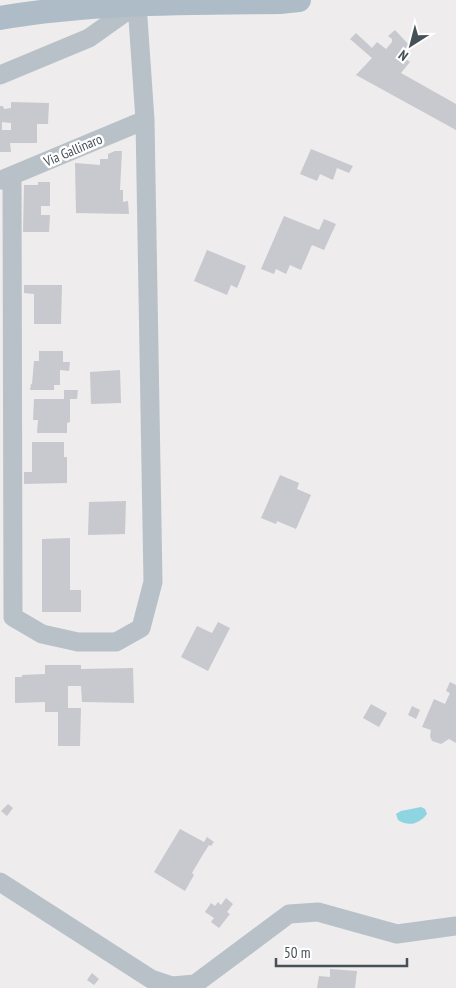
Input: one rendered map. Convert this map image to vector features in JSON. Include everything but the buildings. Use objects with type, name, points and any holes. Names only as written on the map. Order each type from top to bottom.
[{"type":"main road","points":[[0,18],[34,12],[137,4],[280,2],[298,0]]},
{"type":"street","points":[[0,74],[90,38],[137,4]]},
{"type":"street","points":[[6,178],[7,620],[42,634],[78,642],[116,642],[140,628],[153,582],[145,120],[137,4]]},
{"type":"street","name":"Via Gallinaro","points":[[6,178],[145,120]]},
{"type":"street","points":[[0,882],[151,979],[172,986],[195,984],[290,914],[318,912],[397,934],[456,926]]},
{"type":"water","points":[[421,807],[425,809],[427,814],[421,820],[410,824],[398,820],[396,814],[401,811]]}]
